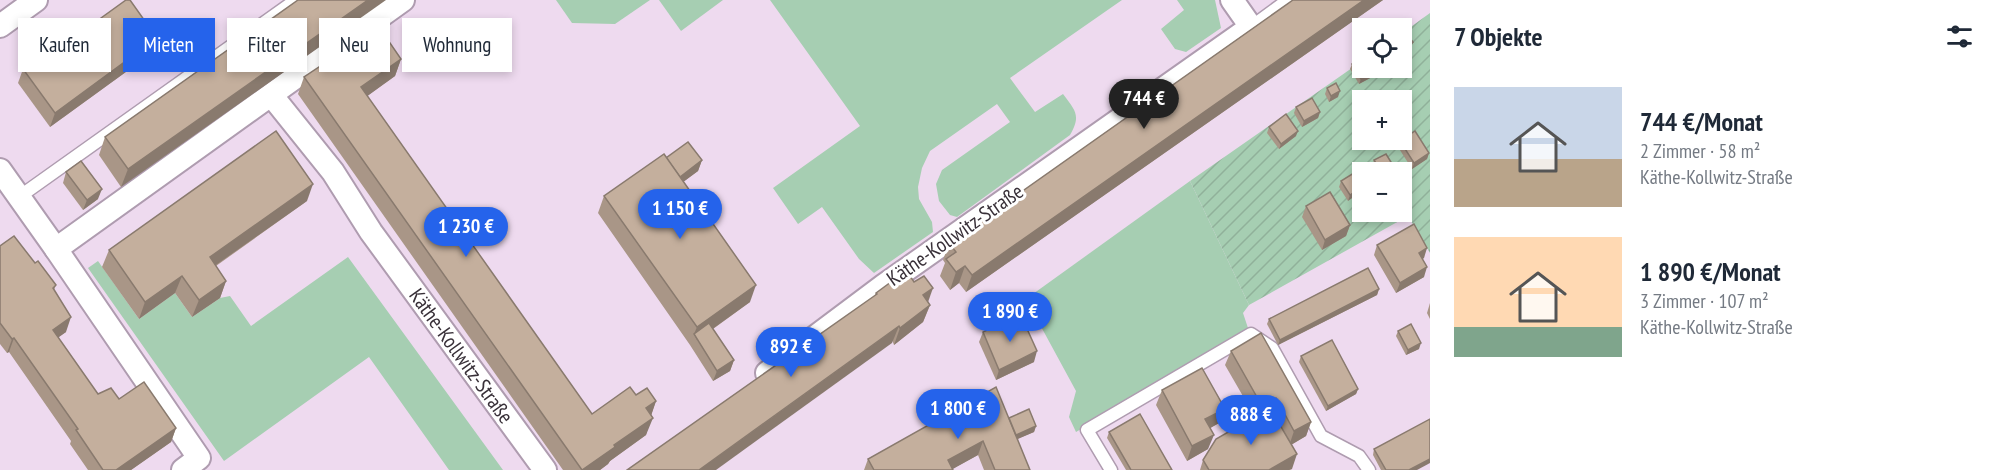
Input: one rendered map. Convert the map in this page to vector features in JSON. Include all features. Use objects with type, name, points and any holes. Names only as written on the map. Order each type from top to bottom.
[{"type":"street","points":[[0,27],[36,0]]},
{"type":"street","points":[[56,249],[403,0]]},
{"type":"street","points":[[1232,0],[1251,27]]},
{"type":"street","name":"Käthe-Kollwitz-Straße","points":[[751,385],[883,286],[1251,27]]},
{"type":"street","name":"Käthe-Kollwitz-Straße","points":[[272,96],[333,172],[372,232],[545,470]]},
{"type":"street","points":[[0,170],[56,249],[197,466]]},
{"type":"lane","points":[[19,197],[296,0]]},
{"type":"lane","points":[[1251,27],[1288,0]]},
{"type":"lane","points":[[1111,470],[1087,430],[1251,334],[1272,348],[1321,436],[1359,456],[1369,470]]},
{"type":"green space","points":[[556,0],[650,0],[615,24],[572,23]]},
{"type":"green space","points":[[659,0],[723,0],[681,31]]},
{"type":"green space","points":[[770,0],[1122,0],[1010,78],[1035,112],[1063,94],[1076,118],[1070,135],[957,217],[950,215],[939,201],[936,184],[942,170],[1010,122],[997,104],[930,151],[922,168],[918,187],[919,199],[932,222],[933,232],[874,273],[859,259],[822,207],[798,224],[773,188],[860,126]]},
{"type":"green space","points":[[1177,0],[1215,0],[1221,28],[1186,52],[1175,49],[1161,29],[1184,10]]},
{"type":"green space","points":[[1430,13],[1430,253],[1412,222],[1412,162],[1352,162],[1352,222],[1397,222],[1249,305],[1190,181],[1352,68],[1352,78],[1412,78],[1412,26]]},
{"type":"green space","points":[[1190,181],[1249,305],[1243,313],[1249,331],[1076,432],[1069,417],[1076,391],[1026,299]]},
{"type":"green space","points":[[348,257],[503,470],[449,470],[369,357],[224,461],[88,268],[98,261],[139,319],[175,293],[192,317],[220,298],[230,296],[251,326]]},
{"type":"building","points":[[126,0],[130,0],[143,18],[123,18],[123,63],[111,72],[111,18],[101,18]]},
{"type":"building","points":[[298,0],[368,0],[342,18],[319,18],[319,35],[307,43],[307,18],[273,18]]},
{"type":"building","points":[[1293,0],[1364,0],[972,275],[965,266],[956,272],[946,259],[956,252],[949,243]]},
{"type":"building","points":[[390,43],[401,59],[390,67]]},
{"type":"building","points":[[227,50],[227,72],[266,72],[128,169],[105,137],[197,72],[215,72],[215,59]]},
{"type":"building","points":[[319,67],[319,72],[382,72],[361,87],[592,414],[630,387],[636,395],[647,388],[656,401],[646,408],[653,418],[582,470],[304,77]]},
{"type":"building","points":[[25,72],[111,72],[55,113]]},
{"type":"building","points":[[1336,83],[1340,91],[1331,96],[1327,88]]},
{"type":"building","points":[[1312,98],[1320,112],[1304,121],[1296,107]]},
{"type":"building","points":[[1286,114],[1298,131],[1281,144],[1269,127]]},
{"type":"building","points":[[276,131],[313,184],[210,257],[226,281],[199,300],[182,276],[145,302],[109,250]]},
{"type":"building","points":[[1415,131],[1429,153],[1414,163],[1406,150],[1412,150],[1412,133]]},
{"type":"building","points":[[688,142],[702,160],[680,177],[666,158]]},
{"type":"building","points":[[664,154],[756,285],[697,327],[604,196]]},
{"type":"building","points":[[1386,154],[1391,162],[1375,162],[1374,160]]},
{"type":"building","points":[[81,161],[102,189],[87,200],[66,172]]},
{"type":"building","points":[[1352,174],[1352,194],[1350,195],[1341,181]]},
{"type":"building","points":[[1330,192],[1350,225],[1325,240],[1306,206]]},
{"type":"building","points":[[1414,224],[1427,248],[1419,253],[1427,267],[1400,283],[1377,245]]},
{"type":"building","points":[[14,236],[35,263],[38,261],[56,285],[53,288],[71,317],[53,330],[98,394],[111,388],[119,399],[144,382],[176,428],[116,470],[103,470],[76,430],[78,429],[14,338],[12,339],[0,323],[0,246]]},
{"type":"building","points":[[1368,268],[1379,289],[1280,340],[1269,319]]},
{"type":"building","points":[[908,273],[914,282],[924,276],[933,288],[923,295],[930,305],[699,470],[627,470],[891,282]]},
{"type":"building","points":[[1023,320],[1037,351],[999,370],[983,332],[1003,322],[1006,328]]},
{"type":"building","points":[[709,323],[734,360],[717,371],[694,334]]},
{"type":"building","points":[[1411,324],[1421,343],[1408,350],[1398,331]]},
{"type":"building","points":[[1261,333],[1311,422],[1294,431],[1276,398],[1262,406],[1231,351]]},
{"type":"building","points":[[1332,340],[1358,389],[1328,406],[1301,356]]},
{"type":"building","points":[[1202,368],[1225,409],[1205,419],[1214,435],[1192,446],[1162,390]]},
{"type":"building","points":[[996,387],[1030,470],[995,470],[983,441],[948,460],[953,470],[874,470],[868,459]]},
{"type":"building","points":[[1270,408],[1297,454],[1269,470],[1209,470],[1203,460],[1216,439]]},
{"type":"building","points":[[1029,409],[1036,426],[1016,435],[1009,418]]},
{"type":"building","points":[[1140,414],[1172,470],[1131,470],[1109,432]]},
{"type":"building","points":[[1430,419],[1430,459],[1409,470],[1386,470],[1374,449]]}]
